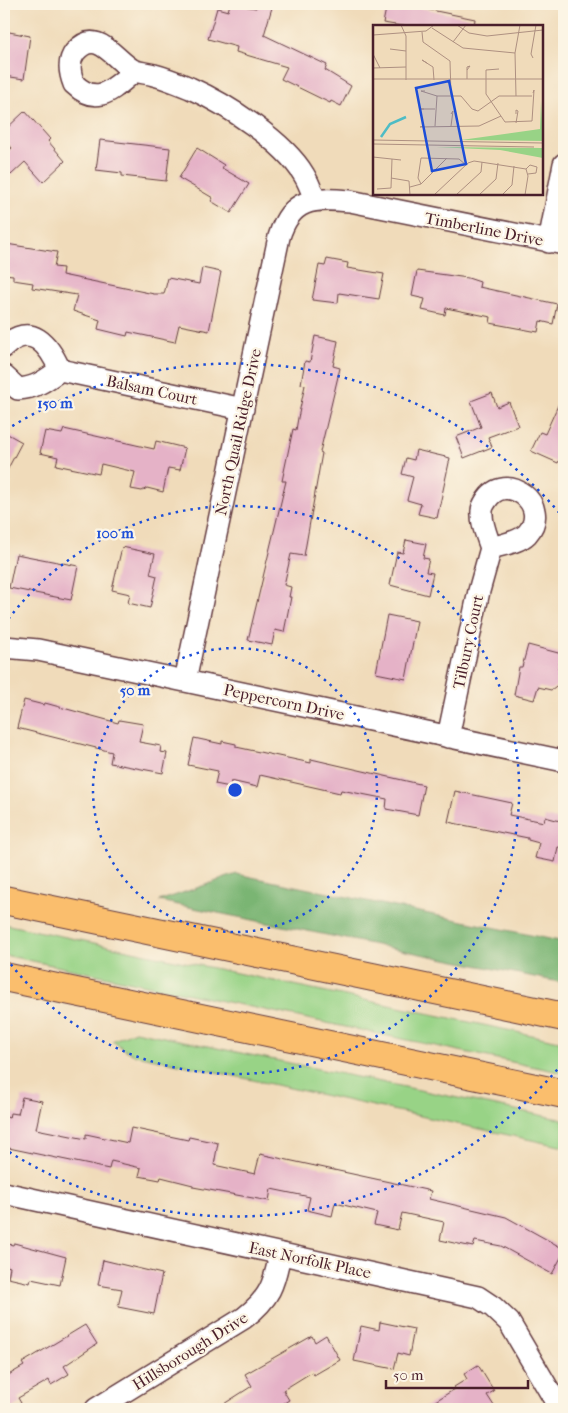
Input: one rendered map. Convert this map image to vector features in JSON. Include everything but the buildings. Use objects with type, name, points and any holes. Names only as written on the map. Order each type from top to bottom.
[{"type":"highway","points":[[4,900],[564,1017]]},
{"type":"highway","points":[[4,977],[564,1094]]},
{"type":"street","points":[[135,71],[155,75],[190,88],[229,108],[290,156],[304,175],[315,200]]},
{"type":"street","points":[[557,243],[564,164]]},
{"type":"street","name":"Timberline Drive","points":[[315,200],[350,201],[557,243]]},
{"type":"street","name":"North Quail Ridge Drive","points":[[185,681],[284,220],[295,207],[315,200]]},
{"type":"street","points":[[4,348],[10,341],[21,337],[41,340],[51,350],[60,370],[40,384],[29,388],[18,389],[4,376]]},
{"type":"street","name":"Balsam Court","points":[[60,370],[243,409]]},
{"type":"street","name":"Tilbury Court","points":[[448,737],[479,592],[491,548]]},
{"type":"street","name":"Peppercorn Drive","points":[[4,647],[38,650],[564,761]]},
{"type":"street","name":"East Norfolk Place","points":[[4,1193],[478,1297],[493,1307],[509,1322],[560,1409]]},
{"type":"street","name":"Hillsborough Drive","points":[[96,1409],[229,1328],[259,1307],[275,1283],[280,1254]]},
{"type":"green space","points":[[237,874],[564,942],[564,983],[159,901]]},
{"type":"green space","points":[[4,924],[564,1042],[564,1073],[4,955]]},
{"type":"green space","points":[[135,1031],[564,1120],[564,1147],[132,1054],[112,1041]]}]
